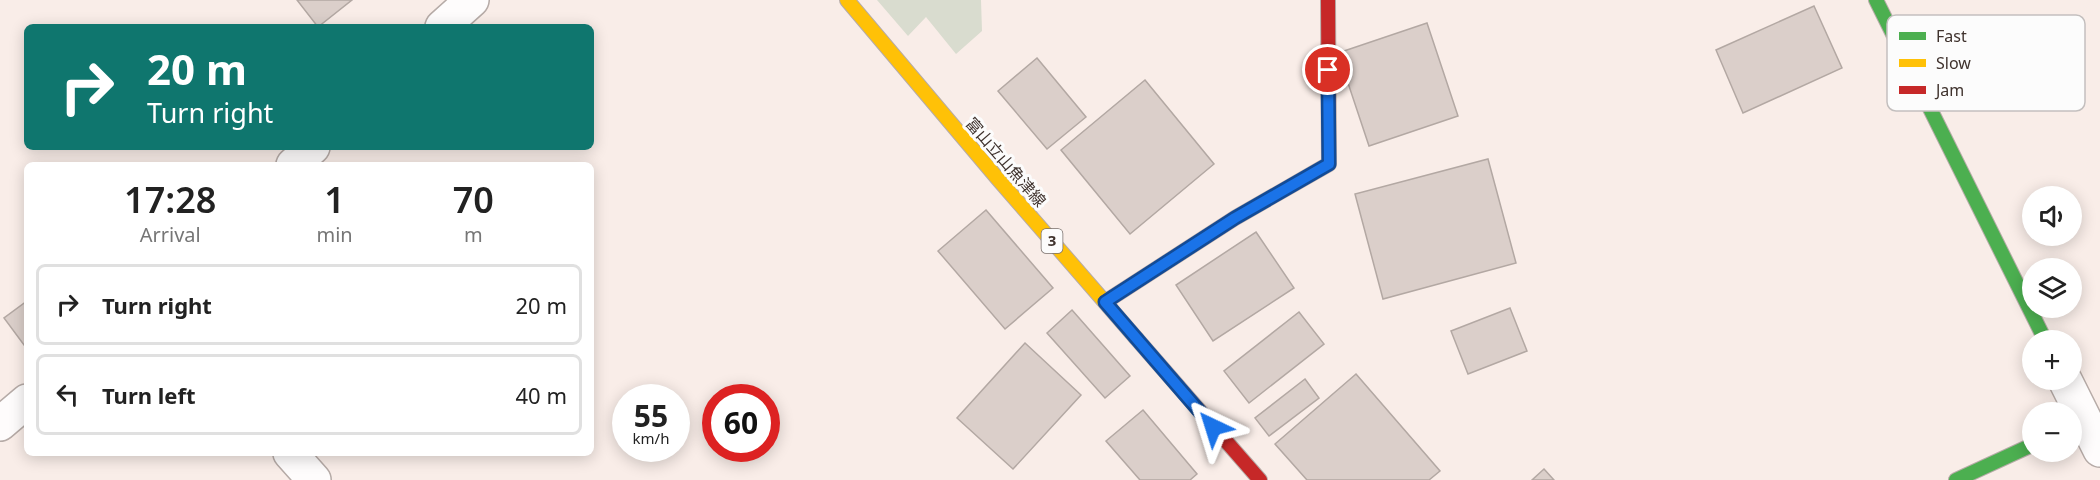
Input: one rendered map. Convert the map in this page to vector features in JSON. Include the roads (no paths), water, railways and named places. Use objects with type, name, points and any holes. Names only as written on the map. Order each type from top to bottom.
[{"type":"street","points":[[445,24],[472,0]]},
{"type":"street","name":"富山立山魚津線","points":[[847,0],[1260,480]]},
{"type":"street","points":[[1105,302],[1235,218],[1329,164],[1328,0]]},
{"type":"street","points":[[1876,0],[1887,22]]},
{"type":"street","points":[[1931,111],[2040,330]]},
{"type":"street","points":[[296,162],[310,150]]},
{"type":"street","points":[[0,424],[24,404]]},
{"type":"street","points":[[2082,429],[2100,450]]},
{"type":"street","points":[[1956,480],[2022,450]]},
{"type":"street","points":[[293,456],[314,480]]}]
